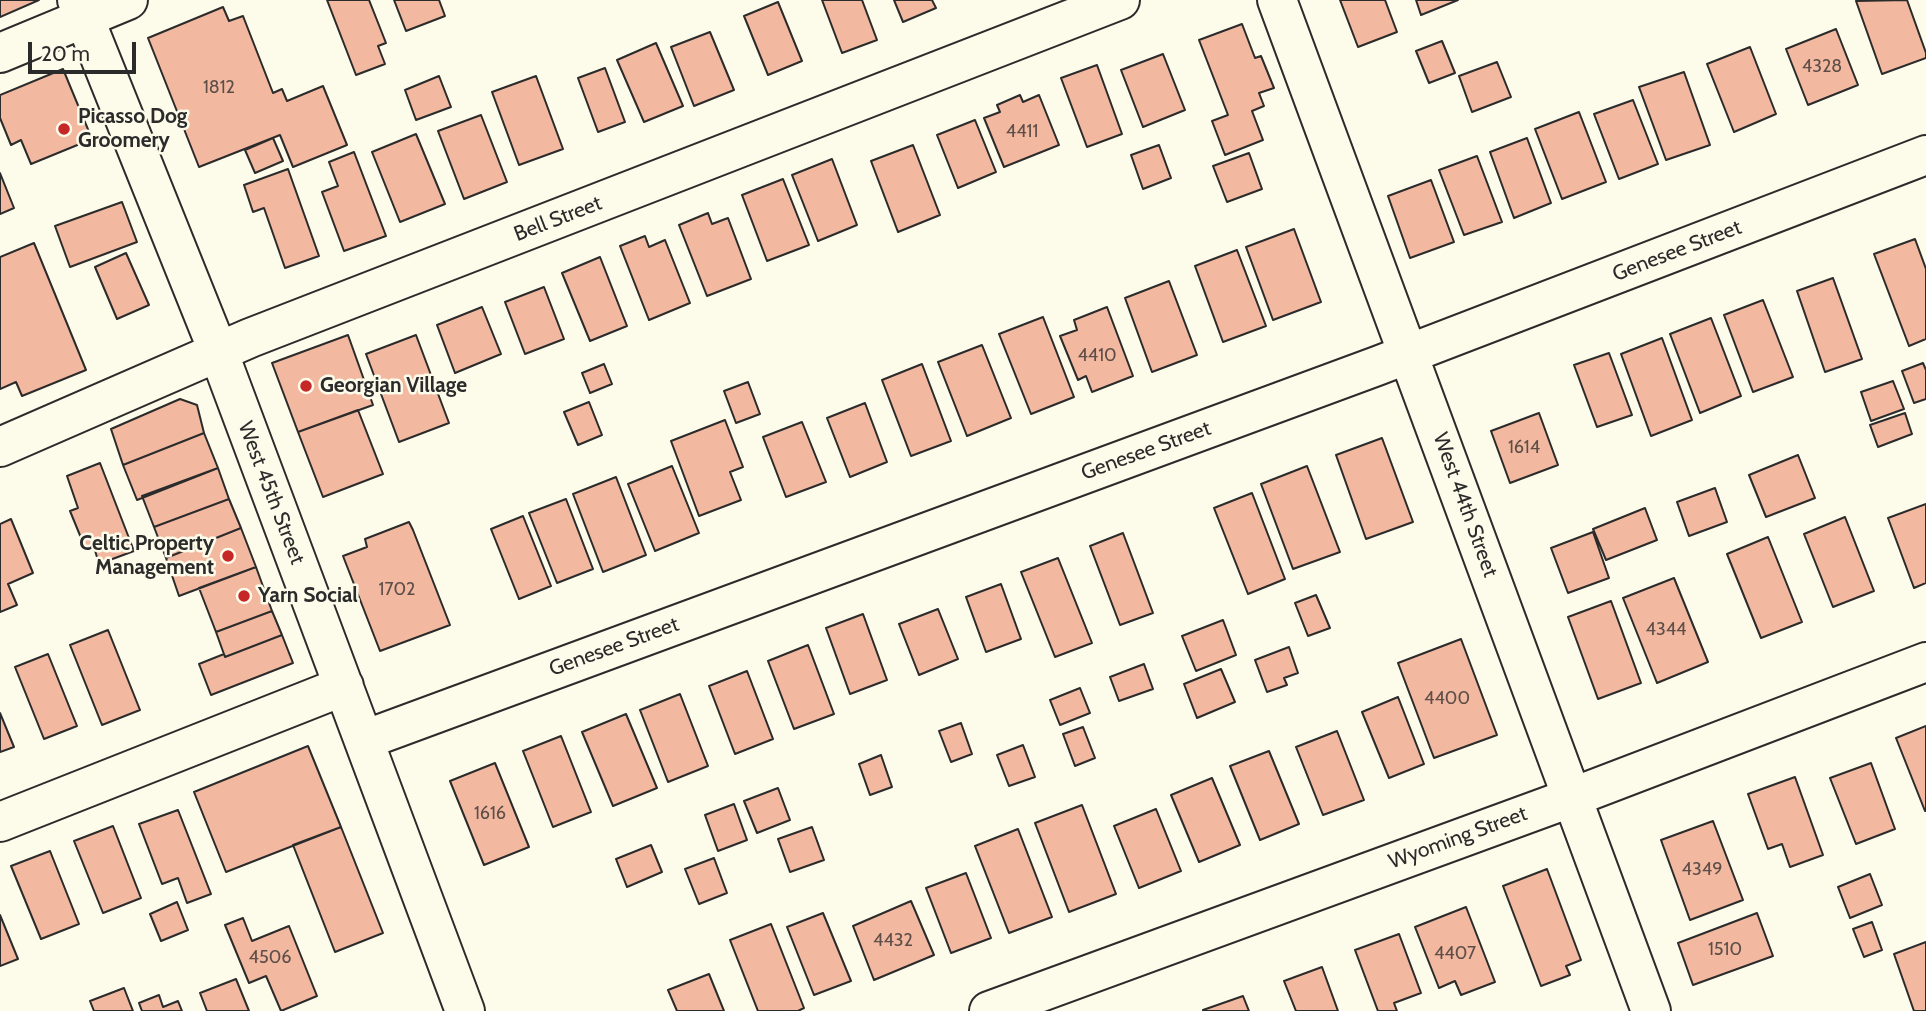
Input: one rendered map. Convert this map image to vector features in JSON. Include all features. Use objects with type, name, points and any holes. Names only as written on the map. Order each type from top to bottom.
[{"type":"street","points":[[0,53],[80,9],[128,0]]},
{"type":"street","name":"Bell Street","points":[[0,447],[218,351],[1120,0]]},
{"type":"street","name":"West 44th Street","points":[[1277,0],[1651,1011]]},
{"type":"street","name":"West 45th Street","points":[[80,9],[218,351],[465,1011]]},
{"type":"street","name":"Genesee Street","points":[[364,740],[1409,354],[1926,155]]},
{"type":"street","name":"Wyoming Street","points":[[989,1011],[1573,797],[1926,662]]},
{"type":"street","points":[[0,822],[344,686]]},
{"type":"building","points":[[0,0],[39,0],[0,17]]},
{"type":"building","points":[[327,0],[369,0],[386,43],[378,46],[385,64],[356,75]]},
{"type":"building","points":[[394,0],[439,0],[445,16],[406,31]]},
{"type":"building","points":[[822,0],[862,0],[877,40],[842,53]]},
{"type":"building","points":[[894,0],[932,0],[936,8],[903,22]]},
{"type":"building","points":[[1340,0],[1385,0],[1397,32],[1358,47]]},
{"type":"building","points":[[1416,0],[1458,0],[1421,15]]},
{"type":"building","points":[[1907,0],[1926,58],[1882,74],[1856,1]]},
{"type":"building","points":[[778,2],[802,61],[768,75],[744,16]]},
{"type":"building","points":[[223,7],[229,21],[243,16],[273,93],[282,89],[287,101],[323,86],[347,145],[293,167],[280,135],[199,167],[148,38]]},
{"type":"building","points":[[1242,24],[1255,58],[1261,56],[1274,88],[1259,93],[1264,106],[1252,111],[1263,140],[1225,155],[1212,121],[1228,115],[1199,40]]},
{"type":"building","points":[[1836,29],[1858,85],[1808,105],[1786,49]]},
{"type":"building","points":[[710,32],[734,90],[694,106],[671,47]]},
{"type":"building","points":[[1442,41],[1455,73],[1429,83],[1416,51]]},
{"type":"building","points":[[656,43],[683,106],[644,122],[617,60]]},
{"type":"building","points":[[1750,47],[1776,114],[1734,132],[1707,64]]},
{"type":"building","points":[[1163,54],[1185,110],[1143,127],[1121,70]]},
{"type":"building","points":[[1497,62],[1511,97],[1472,112],[1459,76]]},
{"type":"building","points":[[1097,65],[1122,134],[1087,147],[1061,78]]},
{"type":"building","points":[[605,68],[625,122],[598,132],[578,78]]},
{"type":"building","points":[[63,69],[92,139],[31,164],[21,140],[11,145],[0,118],[0,95]]},
{"type":"building","points":[[1684,72],[1710,145],[1666,160],[1639,87]]},
{"type":"building","points":[[439,76],[451,107],[416,120],[405,90]]},
{"type":"building","points":[[536,76],[563,149],[519,165],[492,92]]},
{"type":"building","points":[[1020,95],[1023,102],[1039,95],[1059,145],[1004,167],[984,118],[1000,112],[997,105]]},
{"type":"building","points":[[1633,100],[1658,164],[1619,179],[1594,114]]},
{"type":"building","points":[[1579,112],[1606,182],[1562,199],[1535,129]]},
{"type":"building","points":[[481,115],[507,182],[464,199],[438,131]]},
{"type":"building","points":[[975,120],[996,172],[958,188],[937,135]]},
{"type":"building","points":[[416,134],[445,204],[400,222],[372,152]]},
{"type":"building","points":[[273,138],[283,161],[255,173],[245,150]]},
{"type":"building","points":[[1527,138],[1551,203],[1514,218],[1490,152]]},
{"type":"building","points":[[913,145],[940,215],[898,232],[871,161]]},
{"type":"building","points":[[1159,145],[1171,178],[1143,189],[1131,155]]},
{"type":"building","points":[[354,152],[386,236],[344,251],[322,192],[338,186],[329,162]]},
{"type":"building","points":[[1249,153],[1262,189],[1227,202],[1213,166]]},
{"type":"building","points":[[1477,156],[1502,222],[1464,235],[1439,170]]},
{"type":"building","points":[[832,159],[857,225],[818,241],[792,175]]},
{"type":"building","points":[[288,169],[319,256],[285,268],[264,208],[253,212],[244,185]]},
{"type":"building","points":[[0,173],[14,208],[0,214]]},
{"type":"building","points":[[783,179],[809,245],[767,261],[742,195]]},
{"type":"building","points":[[1431,180],[1454,242],[1410,258],[1388,196]]},
{"type":"building","points":[[122,202],[137,242],[70,267],[55,226]]},
{"type":"building","points":[[708,213],[712,224],[728,218],[751,279],[707,296],[679,225]]},
{"type":"building","points":[[1294,229],[1321,302],[1273,320],[1246,247]]},
{"type":"building","points":[[645,236],[649,247],[665,240],[690,303],[649,320],[620,246]]},
{"type":"building","points":[[1915,239],[1926,269],[1926,339],[1909,346],[1874,254]]},
{"type":"building","points":[[34,243],[86,370],[22,396],[16,382],[0,389],[0,257]]},
{"type":"building","points":[[1237,250],[1266,326],[1223,342],[1195,266]]},
{"type":"building","points":[[126,253],[149,305],[117,319],[95,267]]},
{"type":"building","points":[[600,257],[627,326],[590,341],[562,273]]},
{"type":"building","points":[[1833,278],[1862,359],[1825,372],[1797,291]]},
{"type":"building","points":[[1169,281],[1197,355],[1152,372],[1125,298]]},
{"type":"building","points":[[544,287],[564,339],[525,354],[505,302]]},
{"type":"building","points":[[1763,300],[1793,377],[1753,392],[1724,315]]},
{"type":"building","points":[[482,307],[501,354],[455,373],[437,325]]},
{"type":"building","points":[[1107,307],[1133,376],[1092,392],[1086,376],[1078,380],[1060,336],[1077,330],[1074,320]]},
{"type":"building","points":[[1043,317],[1074,397],[1031,414],[999,334]]},
{"type":"building","points":[[1711,318],[1741,396],[1700,413],[1670,334]]},
{"type":"building","points":[[348,335],[373,405],[298,432],[272,363]]},
{"type":"building","points":[[416,335],[449,423],[399,442],[366,354]]},
{"type":"building","points":[[1662,338],[1692,420],[1651,436],[1621,354]]},
{"type":"building","points":[[982,345],[1011,418],[967,436],[938,362]]},
{"type":"building","points":[[1609,353],[1632,415],[1597,427],[1574,365]]},
{"type":"building","points":[[1923,363],[1926,370],[1926,399],[1914,403],[1902,371]]},
{"type":"building","points":[[604,364],[612,384],[590,393],[582,373]]},
{"type":"building","points":[[922,364],[951,441],[911,456],[882,380]]},
{"type":"building","points":[[1893,381],[1904,409],[1871,421],[1861,392]]},
{"type":"building","points":[[748,382],[760,414],[736,423],[724,391]]},
{"type":"building","points":[[180,399],[197,405],[204,433],[123,465],[111,429]]},
{"type":"building","points":[[589,402],[602,435],[578,445],[564,412]]},
{"type":"building","points":[[865,403],[887,462],[850,477],[827,418]]},
{"type":"building","points":[[358,410],[383,474],[323,497],[298,432]]},
{"type":"building","points":[[1539,413],[1558,465],[1510,483],[1491,431]]},
{"type":"building","points":[[1905,413],[1912,434],[1878,447],[1870,425]]},
{"type":"building","points":[[725,420],[743,467],[730,472],[741,500],[699,516],[671,441]]},
{"type":"building","points":[[802,422],[826,482],[786,497],[763,437]]},
{"type":"building","points":[[204,433],[218,468],[137,500],[123,465]]},
{"type":"building","points":[[1382,438],[1413,522],[1366,539],[1336,455]]},
{"type":"building","points":[[1798,455],[1815,498],[1766,517],[1749,475]]},
{"type":"building","points":[[100,463],[134,551],[99,564],[94,547],[86,550],[70,511],[78,508],[67,476]]},
{"type":"building","points":[[672,466],[699,533],[655,551],[628,484]]},
{"type":"building","points":[[1307,466],[1340,552],[1293,569],[1261,484]]},
{"type":"building","points":[[218,468],[229,499],[154,527],[142,496]]},
{"type":"building","points":[[616,477],[646,555],[603,572],[573,494]]},
{"type":"building","points":[[1715,488],[1727,522],[1689,536],[1677,502]]},
{"type":"building","points":[[1252,493],[1285,579],[1248,594],[1214,508]]},
{"type":"building","points":[[229,499],[241,528],[166,558],[154,527]]},
{"type":"building","points":[[566,499],[593,569],[557,583],[529,513]]},
{"type":"building","points":[[1926,504],[1926,583],[1914,588],[1888,518]]},
{"type":"building","points":[[1645,508],[1657,540],[1606,560],[1593,529]]},
{"type":"building","points":[[523,516],[551,586],[519,599],[491,529]]},
{"type":"building","points":[[1845,517],[1874,591],[1833,607],[1804,534]]},
{"type":"building","points":[[11,519],[33,573],[8,584],[17,605],[0,612],[0,524]]},
{"type":"building","points":[[409,522],[450,625],[380,651],[343,556],[367,547],[365,539]]},
{"type":"building","points":[[241,528],[256,567],[179,596],[166,558]]},
{"type":"building","points":[[1593,532],[1609,578],[1568,593],[1551,548]]},
{"type":"building","points":[[1123,533],[1153,613],[1120,625],[1090,546]]},
{"type":"building","points":[[1768,537],[1802,622],[1761,638],[1727,554]]},
{"type":"building","points":[[1058,558],[1092,643],[1055,657],[1021,572]]},
{"type":"building","points":[[256,567],[272,611],[216,632],[199,588]]},
{"type":"building","points":[[1674,578],[1708,662],[1657,683],[1623,598]]},
{"type":"building","points":[[1001,584],[1021,639],[986,652],[966,597]]},
{"type":"building","points":[[1316,595],[1330,628],[1308,636],[1295,603]]},
{"type":"building","points":[[1611,601],[1641,683],[1598,699],[1568,617]]},
{"type":"building","points":[[938,609],[958,659],[919,675],[899,624]]},
{"type":"building","points":[[272,611],[282,635],[225,657],[216,632]]},
{"type":"building","points":[[863,614],[887,680],[850,694],[826,628]]},
{"type":"building","points":[[1223,620],[1236,655],[1196,671],[1182,636]]},
{"type":"building","points":[[108,630],[140,710],[102,725],[70,645]]},
{"type":"building","points":[[282,635],[293,663],[211,695],[199,664]]},
{"type":"building","points":[[1461,639],[1497,735],[1434,758],[1398,663]]},
{"type":"building","points":[[808,645],[834,714],[794,729],[768,661]]},
{"type":"building","points":[[1289,647],[1298,673],[1284,678],[1287,685],[1267,692],[1255,660]]},
{"type":"building","points":[[48,654],[77,726],[44,739],[15,667]]},
{"type":"building","points":[[1144,664],[1153,689],[1119,701],[1110,677]]},
{"type":"building","points":[[1221,669],[1235,702],[1197,718],[1184,684]]},
{"type":"building","points":[[747,671],[773,739],[735,754],[709,686]]},
{"type":"building","points":[[1080,688],[1090,713],[1060,725],[1050,700]]},
{"type":"building","points":[[680,694],[708,766],[668,782],[640,710]]},
{"type":"building","points":[[1398,697],[1424,764],[1389,778],[1362,712]]},
{"type":"building","points":[[0,713],[14,747],[0,752]]},
{"type":"building","points":[[626,714],[657,788],[613,806],[582,732]]},
{"type":"building","points":[[961,723],[972,754],[951,762],[939,731]]},
{"type":"building","points":[[1926,726],[1926,811],[1925,811],[1896,738]]},
{"type":"building","points":[[1083,727],[1095,758],[1075,766],[1063,734]]},
{"type":"building","points":[[1337,731],[1364,800],[1323,815],[1296,747]]},
{"type":"building","points":[[561,736],[591,812],[553,827],[523,751]]},
{"type":"building","points":[[1023,745],[1035,777],[1009,786],[997,755]]},
{"type":"building","points":[[308,746],[341,827],[226,872],[194,792]]},
{"type":"building","points":[[1269,751],[1299,824],[1260,840],[1230,766]]},
{"type":"building","points":[[881,755],[892,787],[870,795],[859,764]]},
{"type":"building","points":[[495,763],[529,847],[484,865],[450,781]]},
{"type":"building","points":[[1871,763],[1895,829],[1856,844],[1830,778]]},
{"type":"building","points":[[1795,777],[1823,855],[1790,867],[1782,844],[1768,849],[1748,794]]},
{"type":"building","points":[[1212,778],[1240,845],[1199,862],[1171,795]]},
{"type":"building","points":[[778,788],[790,820],[757,833],[744,801]]},
{"type":"building","points":[[734,804],[747,840],[718,851],[705,815]]},
{"type":"building","points":[[1082,805],[1116,894],[1069,912],[1035,823]]},
{"type":"building","points":[[1156,809],[1181,871],[1139,888],[1114,826]]},
{"type":"building","points":[[178,810],[211,894],[187,903],[178,878],[162,884],[139,824]]},
{"type":"building","points":[[1713,821],[1743,900],[1690,920],[1661,840]]},
{"type":"building","points":[[113,826],[141,898],[103,913],[74,841]]},
{"type":"building","points":[[341,827],[383,933],[335,952],[293,845]]},
{"type":"building","points":[[812,827],[824,860],[790,872],[778,839]]},
{"type":"building","points":[[1018,829],[1052,917],[1009,933],[975,846]]},
{"type":"building","points":[[651,845],[662,872],[627,887],[616,859]]},
{"type":"building","points":[[50,851],[79,924],[41,939],[11,866]]},
{"type":"building","points":[[714,858],[727,893],[699,904],[685,869]]},
{"type":"building","points":[[1547,869],[1581,960],[1566,966],[1570,975],[1541,986],[1503,886]]},
{"type":"building","points":[[966,873],[991,938],[951,953],[926,888]]},
{"type":"building","points":[[1870,874],[1882,905],[1850,918],[1838,887]]},
{"type":"building","points":[[911,901],[934,955],[874,980],[853,926]]},
{"type":"building","points":[[177,902],[188,930],[161,941],[150,914]]},
{"type":"building","points":[[1466,907],[1495,982],[1461,995],[1455,981],[1439,988],[1415,927]]},
{"type":"building","points":[[823,913],[851,981],[814,995],[787,927]]},
{"type":"building","points":[[1757,913],[1773,956],[1693,985],[1678,943]]},
{"type":"building","points":[[0,915],[18,959],[0,966]]},
{"type":"building","points":[[243,918],[252,941],[289,926],[317,996],[281,1011],[266,976],[249,983],[225,925]]},
{"type":"building","points":[[1872,922],[1882,950],[1864,957],[1853,929]]},
{"type":"building","points":[[771,924],[804,1008],[798,1011],[758,1011],[730,940]]},
{"type":"building","points":[[1399,934],[1421,993],[1394,1003],[1397,1011],[1378,1011],[1355,950]]},
{"type":"building","points":[[1926,942],[1926,1011],[1914,1011],[1894,954]]},
{"type":"building","points":[[1322,967],[1338,1011],[1296,1011],[1284,981]]},
{"type":"building","points":[[709,974],[724,1011],[677,1011],[668,990]]},
{"type":"building","points":[[236,979],[249,1011],[207,1011],[200,993]]},
{"type":"building","points":[[124,988],[133,1011],[94,1011],[90,1001]]},
{"type":"building","points":[[159,995],[163,1007],[178,1001],[182,1011],[142,1011],[139,1003]]},
{"type":"building","points":[[1243,996],[1249,1011],[1203,1011],[1203,1010]]},
{"type":"place","name":"Picasso Dog Groomery","points":[[64,129]]},
{"type":"place","name":"Georgian Village","points":[[306,386]]},
{"type":"place","name":"Celtic Property Management","points":[[228,556]]},
{"type":"place","name":"Yarn Social","points":[[244,596]]}]
